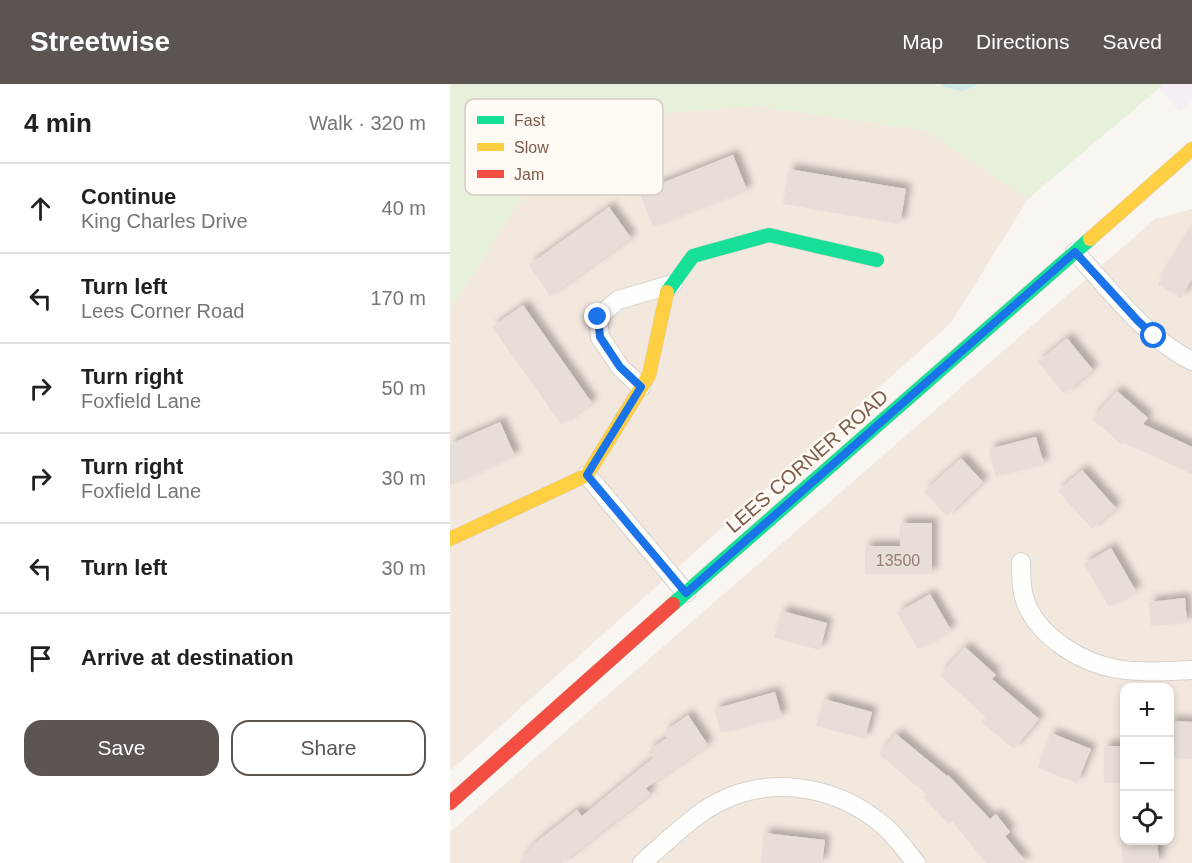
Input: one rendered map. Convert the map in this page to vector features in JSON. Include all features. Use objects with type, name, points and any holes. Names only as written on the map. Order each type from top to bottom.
[{"type":"street","name":"LEES CORNER ROAD","points":[[450,803],[1192,149]]},
{"type":"street","points":[[450,539],[587,475],[649,375],[667,291],[693,256],[769,235],[877,260]]},
{"type":"street","points":[[1075,252],[1138,321],[1171,348],[1192,361]]},
{"type":"street","points":[[641,387],[620,367],[600,337],[598,317],[618,300],[673,284]]},
{"type":"street","points":[[587,475],[686,593]]},
{"type":"street","points":[[1021,562],[1021,584],[1026,603],[1035,620],[1048,634],[1075,654],[1116,669],[1192,670]]},
{"type":"street","points":[[642,863],[706,809],[740,793],[776,787],[812,789],[828,793],[859,807],[885,827],[916,863]]},
{"type":"shaded area","points":[[1155,84],[1192,84],[1192,101],[1180,111]]},
{"type":"shaded area","points":[[757,106],[927,131],[1028,199],[951,323],[450,771],[450,309],[524,195],[663,195],[663,113]]},
{"type":"shaded area","points":[[1192,209],[1192,863],[450,863],[450,832],[1155,219]]},
{"type":"green space","points":[[450,84],[1164,84],[1028,199],[927,131],[757,106],[663,113],[663,99],[465,99],[465,195],[524,195],[450,309]]},
{"type":"building","points":[[733,155],[747,190],[653,227],[640,195],[663,195],[663,183]]},
{"type":"building","points":[[789,169],[906,189],[900,224],[783,204]]},
{"type":"building","points":[[609,207],[631,238],[550,296],[529,265]]},
{"type":"building","points":[[1192,228],[1192,279],[1181,298],[1158,284]]},
{"type":"building","points":[[523,305],[592,403],[561,424],[492,327]]},
{"type":"building","points":[[1067,338],[1093,370],[1064,394],[1038,362]]},
{"type":"building","points":[[1117,391],[1148,418],[1143,424],[1192,447],[1192,474],[1124,443],[1121,444],[1092,419]]},
{"type":"building","points":[[500,422],[515,456],[450,485],[450,444]]},
{"type":"building","points":[[1036,437],[1044,464],[996,477],[989,449]]},
{"type":"building","points":[[961,458],[983,482],[947,516],[924,492]]},
{"type":"building","points":[[1082,470],[1116,508],[1092,529],[1058,491]]},
{"type":"building","points":[[900,523],[932,523],[932,574],[865,574],[865,546],[900,546]]},
{"type":"building","points":[[1111,548],[1136,591],[1109,607],[1084,564]]},
{"type":"building","points":[[930,594],[951,630],[918,649],[897,613]]},
{"type":"building","points":[[1185,598],[1187,623],[1151,626],[1149,602]]},
{"type":"building","points":[[782,611],[827,623],[820,650],[774,638]]},
{"type":"building","points":[[965,647],[996,675],[992,679],[1039,719],[1014,749],[982,722],[986,718],[940,675]]},
{"type":"building","points":[[775,692],[782,717],[721,733],[714,709]]},
{"type":"building","points":[[824,699],[872,712],[865,739],[816,726]]},
{"type":"building","points":[[688,715],[708,745],[646,788],[650,794],[562,863],[519,863],[534,844],[577,810],[582,816],[653,758],[648,751],[667,738],[664,732]]},
{"type":"building","points":[[1174,721],[1192,722],[1192,759],[1174,758]]},
{"type":"building","points":[[1051,733],[1091,749],[1077,783],[1038,768]]},
{"type":"building","points":[[896,734],[948,775],[990,819],[996,814],[1010,832],[1005,836],[1027,863],[986,863],[952,821],[949,824],[924,798],[927,795],[879,754]]},
{"type":"building","points":[[1104,746],[1120,746],[1120,783],[1104,783]]},
{"type":"building","points":[[764,833],[825,840],[822,863],[761,863]]},
{"type":"building","points":[[1121,845],[1157,845],[1159,863],[1123,863]]},
{"type":"waterway","points":[[945,84],[962,88],[974,84]]},
{"type":"traffic: fast","points":[[667,292],[693,256],[769,235],[877,260]]},
{"type":"traffic: fast","points":[[673,604],[1090,239]]},
{"type":"traffic: slow","points":[[1090,239],[1192,149]]},
{"type":"traffic: slow","points":[[450,539],[587,475],[649,375],[667,292]]},
{"type":"traffic: jam","points":[[450,803],[673,604]]},
{"type":"route","points":[[598,317],[600,337],[620,367],[641,387],[587,475],[686,593],[1075,252],[1154,336]]}]
